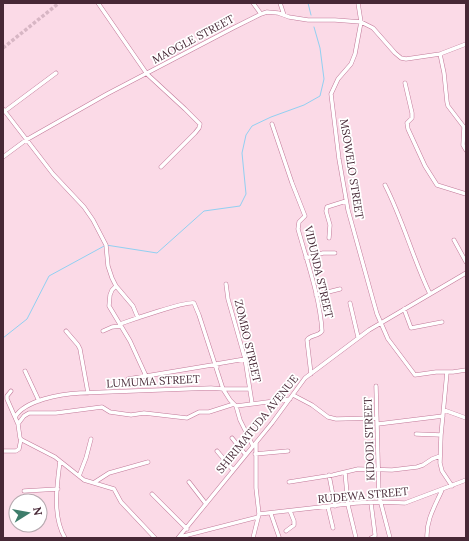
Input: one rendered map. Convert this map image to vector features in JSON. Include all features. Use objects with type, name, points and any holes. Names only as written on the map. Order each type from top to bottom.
[{"type":"street","points":[[98,3],[147,74],[185,108],[200,126],[195,134],[161,167]]},
{"type":"street","points":[[253,3],[261,14]]},
{"type":"street","points":[[280,3],[284,15]]},
{"type":"street","name":"MSOWELO STREET","points":[[358,3],[361,22],[358,42],[351,64],[338,79],[331,94],[346,201],[351,222],[380,323],[391,345],[413,374],[418,376],[436,372],[447,372]]},
{"type":"street","name":"MAOGLE STREET","points":[[3,157],[26,140],[108,94],[261,14],[271,12],[308,20],[361,22],[373,28],[401,58],[412,59],[440,54],[466,44]]},
{"type":"street","points":[[440,54],[448,106],[464,127],[463,145],[466,150]]},
{"type":"street","points":[[56,73],[4,110],[53,174],[84,207],[93,220],[106,245],[109,271],[116,286],[133,306],[138,318]]},
{"type":"street","points":[[405,83],[412,113],[412,118],[407,123],[408,129],[425,166],[437,185],[466,194]]},
{"type":"street","name":"VIDUNDA STREET","points":[[272,124],[305,216],[299,222],[298,229],[316,296],[322,331],[318,335],[310,336],[307,340],[311,374]]},
{"type":"street","points":[[385,185],[430,294]]},
{"type":"street","points":[[328,238],[330,225],[326,206],[346,201]]},
{"type":"street","points":[[454,240],[466,262]]},
{"type":"street","points":[[306,258],[335,253]]},
{"type":"street","name":"SHIRIMATUDA AVENUE","points":[[179,538],[290,399],[305,378],[358,337],[466,273]]},
{"type":"street","name":"ZOMBO STREET","points":[[226,284],[228,299],[245,358],[252,403]]},
{"type":"street","points":[[116,286],[112,290],[108,303],[146,376]]},
{"type":"street","points":[[316,296],[340,289]]},
{"type":"street","points":[[350,302],[358,337]]},
{"type":"street","points":[[103,331],[138,318],[188,303],[194,303],[223,389],[235,405],[240,420],[254,444],[259,516],[253,538]]},
{"type":"street","points":[[404,309],[411,328],[442,322]]},
{"type":"street","points":[[66,331],[80,349],[88,393]]},
{"type":"street","points":[[128,379],[212,365],[216,366],[245,358]]},
{"type":"street","points":[[452,486],[442,471],[440,456],[447,372],[466,370]]},
{"type":"street","points":[[25,371],[39,401]]},
{"type":"street","name":"KIDODI STREET","points":[[376,386],[380,502],[390,538]]},
{"type":"street","name":"LUMUMA STREET","points":[[15,418],[22,410],[39,401],[64,395],[198,387],[250,389]]},
{"type":"street","points":[[3,451],[16,451],[19,449],[20,438],[18,424],[7,399],[7,396],[11,391]]},
{"type":"street","points":[[293,395],[312,405],[328,417],[336,419],[377,418]]},
{"type":"street","points":[[18,424],[24,416],[29,413],[36,412],[56,413],[102,408],[114,413],[144,413],[187,418],[199,412],[209,412],[235,405],[290,399]]},
{"type":"street","points":[[444,410],[466,418]]},
{"type":"street","points":[[378,424],[443,416]]},
{"type":"street","points":[[416,434],[441,435]]},
{"type":"street","points":[[20,438],[25,443],[60,461],[84,480],[114,488],[121,502],[155,538]]},
{"type":"street","points":[[232,438],[246,454]]},
{"type":"street","points":[[78,476],[86,458],[91,439]]},
{"type":"street","points":[[217,451],[232,470]]},
{"type":"street","points":[[255,454],[288,451]]},
{"type":"street","points":[[289,482],[329,476],[358,469],[379,470],[417,467],[440,456]]},
{"type":"street","points":[[60,461],[58,518],[61,531],[65,538]]},
{"type":"street","points":[[95,482],[109,473],[148,462]]},
{"type":"street","points":[[345,472],[348,504],[355,536],[352,538]]},
{"type":"street","points":[[329,476],[335,506]]},
{"type":"street","name":"RUDEWA STREET","points":[[179,538],[259,516],[290,511],[348,504],[380,502],[405,503],[466,480]]},
{"type":"street","points":[[189,482],[206,504]]},
{"type":"street","points":[[24,491],[58,489]]},
{"type":"street","points":[[427,538],[430,516],[442,490]]},
{"type":"street","points":[[152,494],[187,529]]},
{"type":"street","points":[[371,503],[375,534],[375,536],[371,538]]},
{"type":"street","points":[[328,507],[333,528]]},
{"type":"street","points":[[286,531],[294,526],[294,521],[290,511]]},
{"type":"street","points":[[271,514],[279,537]]},
{"type":"waterway","points":[[308,3],[311,15]]},
{"type":"waterway","points":[[3,338],[27,319],[49,276],[106,245],[157,253],[204,211],[240,206],[246,194],[242,153],[246,135],[252,126],[271,117],[304,105],[320,96],[324,79],[320,48],[314,27]]},
{"type":"tunnel","points":[[3,48],[59,3]]}]
